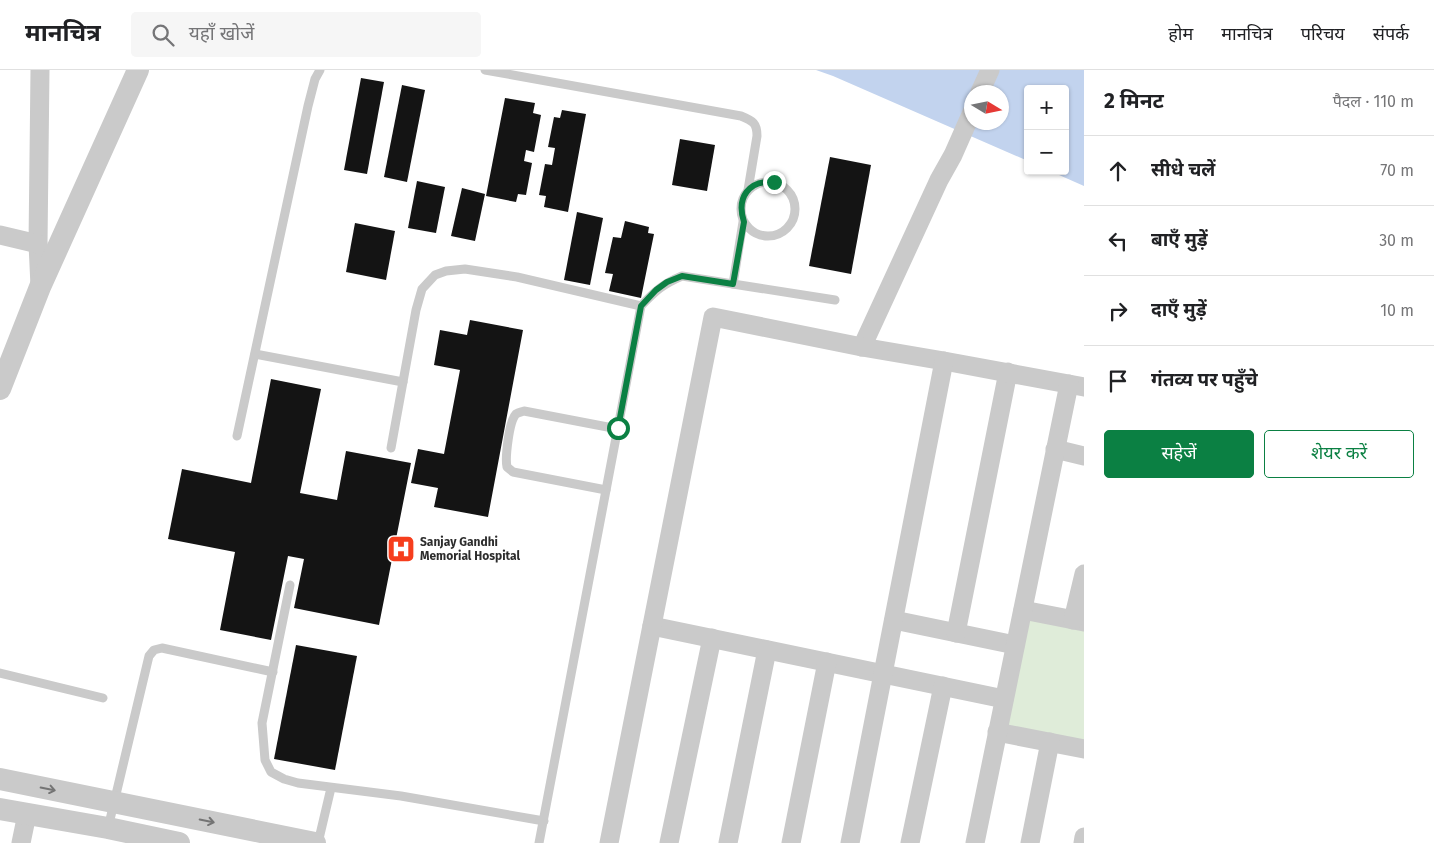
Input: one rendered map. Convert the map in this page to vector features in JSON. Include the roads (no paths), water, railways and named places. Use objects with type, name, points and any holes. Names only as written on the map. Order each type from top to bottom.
[{"type":"street","points":[[40,70],[38,244],[40,287]]},
{"type":"street","points":[[0,389],[40,287],[138,70]]},
{"type":"street","points":[[983,85],[990,70]]},
{"type":"street","points":[[862,347],[964,130]]},
{"type":"street","points":[[0,235],[38,244]]},
{"type":"street","points":[[609,843],[713,317],[862,347],[1076,385],[1055,449],[975,843]]},
{"type":"street","points":[[850,843],[944,361]]},
{"type":"street","points":[[956,633],[1008,372]]},
{"type":"street","points":[[1055,449],[1084,456]]},
{"type":"street","points":[[1022,610],[1079,621],[1084,574]]},
{"type":"street","points":[[894,620],[1015,645]]},
{"type":"street","points":[[652,626],[1004,698]]},
{"type":"street","points":[[669,843],[712,638]]},
{"type":"street","points":[[728,843],[767,650]]},
{"type":"street","points":[[791,843],[827,662]]},
{"type":"street","points":[[910,843],[943,686]]},
{"type":"street","points":[[997,732],[1084,749]]},
{"type":"street","points":[[1030,843],[1050,742]]},
{"type":"street","points":[[0,779],[316,843]]},
{"type":"street","points":[[0,809],[122,834],[179,843]]},
{"type":"street","points":[[21,843],[27,814]]},
{"type":"street","points":[[1083,843],[1084,837]]},
{"type":"lane","points":[[237,436],[308,106],[315,79],[320,70]]},
{"type":"lane","points":[[485,70],[742,116],[754,123],[757,128],[748,190]]},
{"type":"lane","points":[[774,182],[787,189],[792,195],[795,208],[794,216],[787,229],[780,234],[772,236],[755,234],[744,222],[741,214],[743,197],[754,186],[760,183],[774,182]]},
{"type":"lane","points":[[733,284],[744,222]]},
{"type":"lane","points":[[391,448],[416,310],[422,289],[435,275],[446,271],[465,269],[517,277],[641,306]]},
{"type":"lane","points":[[539,843],[641,306],[656,290],[667,282],[682,276],[835,300]]},
{"type":"lane","points":[[256,354],[403,382]]},
{"type":"lane","points":[[606,490],[513,472],[507,467],[506,461],[512,423],[516,414],[524,410],[618,428]]},
{"type":"lane","points":[[290,585],[262,723],[265,760],[271,772],[284,779],[331,788],[402,796],[544,821]]},
{"type":"lane","points":[[122,834],[114,802],[149,656],[154,650],[162,648],[273,672]]},
{"type":"lane","points":[[0,673],[102,698]]},
{"type":"lane","points":[[316,843],[331,788]]},
{"type":"water","points":[[816,70],[1084,70],[1084,186],[1059,175],[1069,175],[1069,85],[1024,85],[1024,159]]},
{"type":"place","name":"Sanjay Gandhi Memorial Hospital","points":[[401,549]]}]
